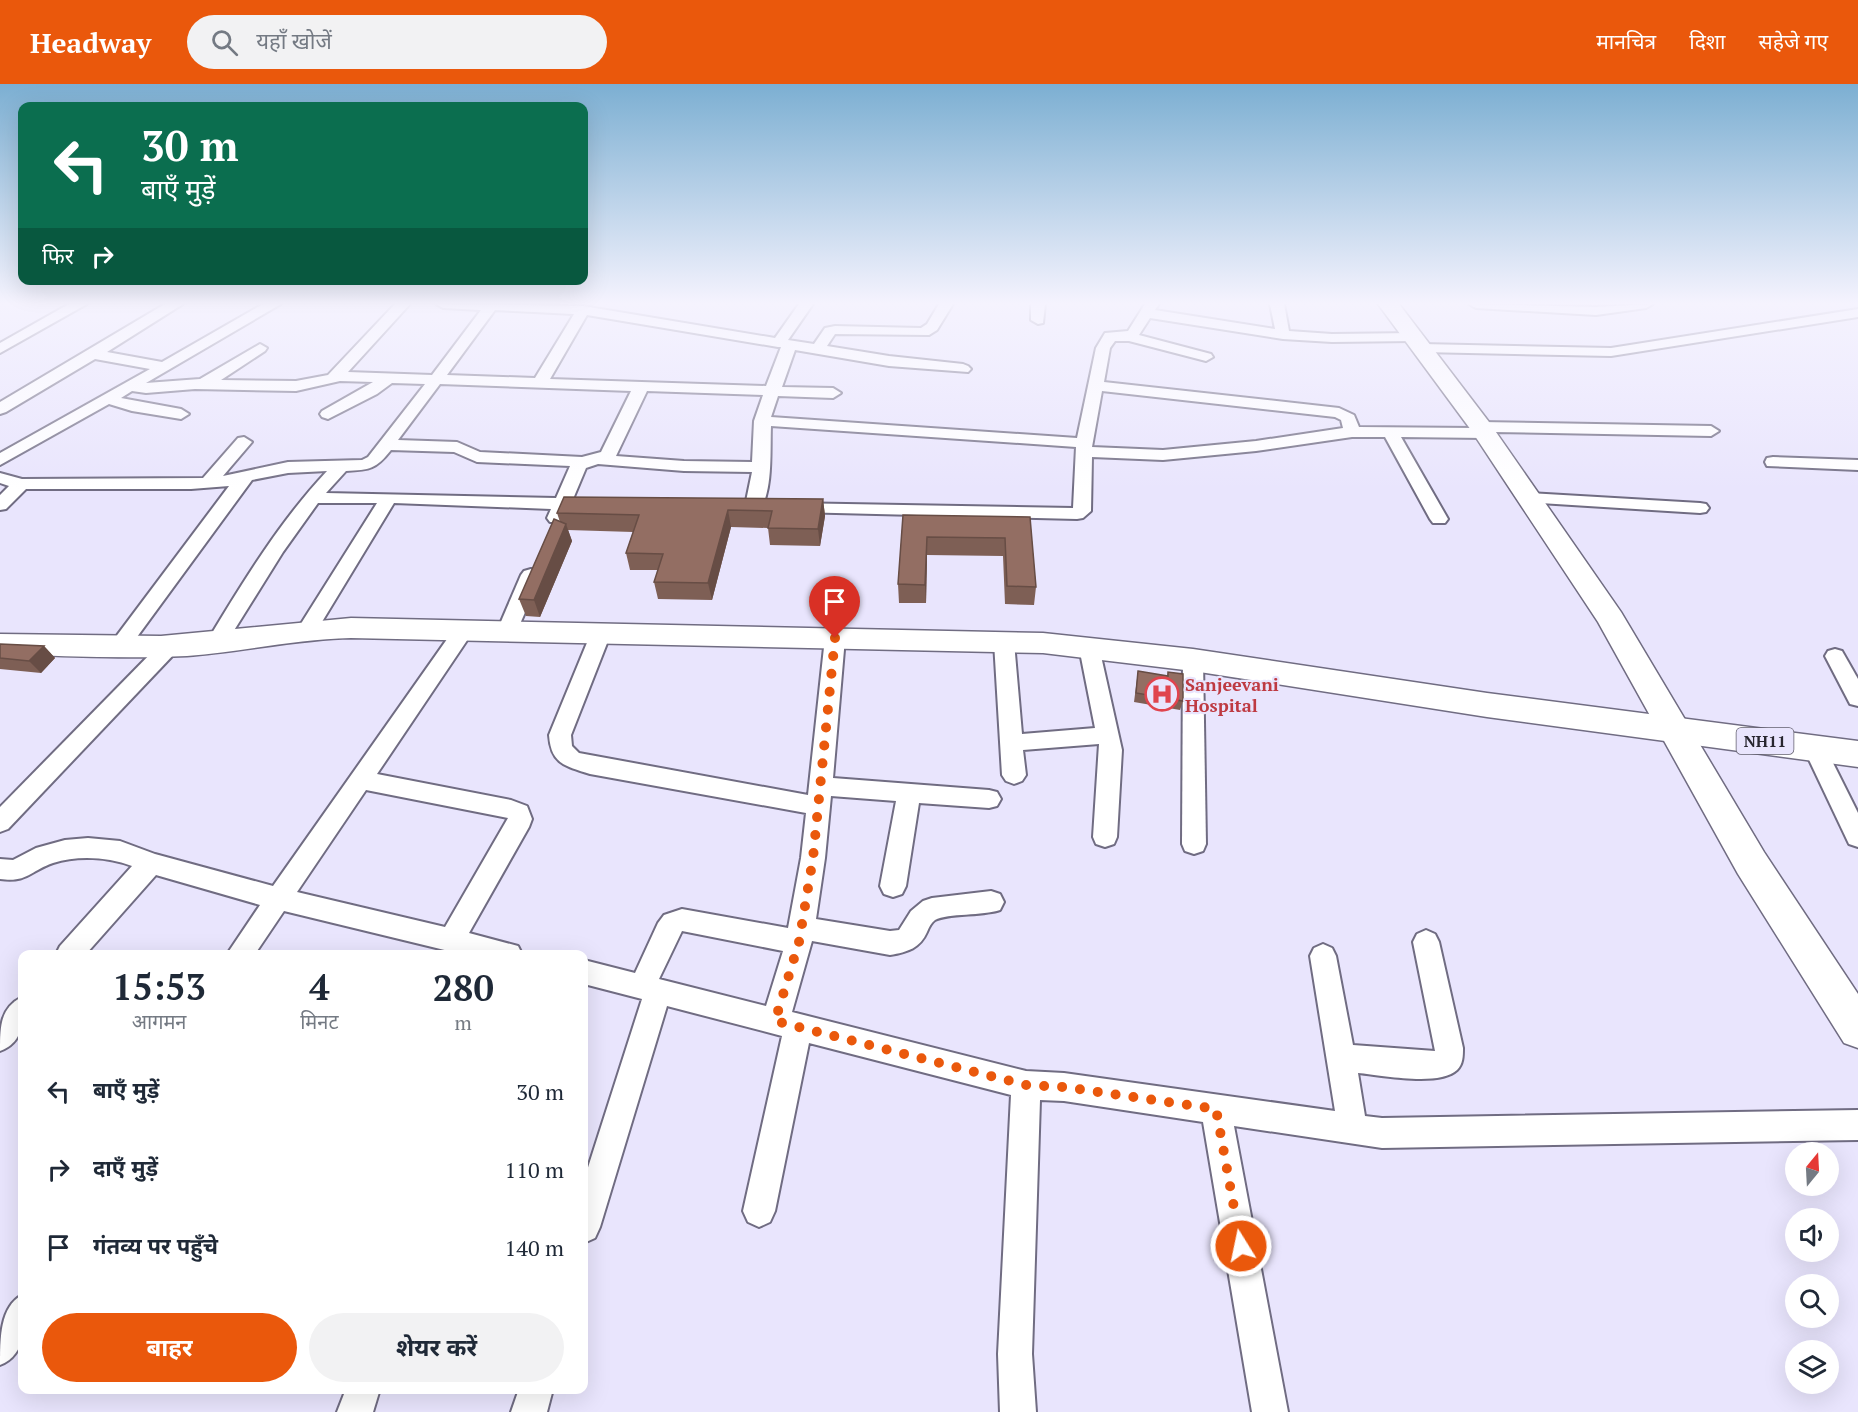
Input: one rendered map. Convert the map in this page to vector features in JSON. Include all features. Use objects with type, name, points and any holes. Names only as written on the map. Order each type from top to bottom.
[{"type":"main road","points":[[1435,366],[1483,430],[1611,619],[1751,863],[1844,988],[1858,1029]]},
{"type":"main road","name":"NH11","points":[[0,644],[170,646],[216,643],[307,630],[351,628],[1004,642],[1089,647],[1193,660],[1487,705],[1858,754]]},
{"type":"street","points":[[0,409],[74,366]]},
{"type":"street","points":[[160,366],[166,367]]},
{"type":"street","points":[[213,366],[226,370]]},
{"type":"street","points":[[204,384],[232,366]]},
{"type":"street","points":[[337,376],[346,366]]},
{"type":"street","points":[[119,647],[244,477],[254,473],[286,468],[365,465],[374,461],[445,366]]},
{"type":"street","points":[[540,382],[550,366]]},
{"type":"street","points":[[778,366],[762,421],[761,467],[748,506],[1077,514],[1082,511],[1084,448],[1100,366]]},
{"type":"street","points":[[935,366],[963,369]]},
{"type":"street","points":[[0,460],[166,367]]},
{"type":"street","points":[[131,386],[146,388],[176,384],[204,384],[296,386],[337,376],[833,393]]},
{"type":"street","points":[[328,414],[371,391],[390,377]]},
{"type":"street","points":[[601,460],[608,454],[642,386]]},
{"type":"street","points":[[1096,386],[1339,413],[1348,418],[1352,432]]},
{"type":"street","points":[[109,399],[132,406],[181,414]]},
{"type":"street","points":[[762,421],[1163,455],[1256,446],[1352,432],[1712,431]]},
{"type":"street","points":[[1390,432],[1439,519]]},
{"type":"street","points":[[208,483],[244,441]]},
{"type":"street","points":[[386,445],[457,447],[477,457],[761,467]]},
{"type":"street","points":[[548,536],[583,462]]},
{"type":"street","points":[[1773,462],[1858,465]]},
{"type":"street","points":[[216,643],[311,498],[341,466]]},
{"type":"street","points":[[0,478],[21,484],[208,483],[243,480]]},
{"type":"street","points":[[0,505],[21,484]]},
{"type":"street","points":[[311,498],[389,498],[610,505]]},
{"type":"street","points":[[307,630],[389,498]]},
{"type":"street","points":[[1529,498],[1700,508]]},
{"type":"street","points":[[507,631],[539,557]]},
{"type":"street","points":[[243,950],[464,630]]},
{"type":"street","points":[[601,633],[560,735],[561,749],[572,759],[590,765],[820,796],[909,793],[989,799]]},
{"type":"street","points":[[759,1211],[820,796],[835,638]]},
{"type":"street","points":[[1004,642],[1014,775]]},
{"type":"street","points":[[0,822],[170,646]]},
{"type":"street","points":[[1089,647],[1111,750],[1105,837]]},
{"type":"street","points":[[1835,656],[1858,698]]},
{"type":"street","points":[[1193,660],[1194,844]]},
{"type":"street","points":[[1011,742],[1109,735]]},
{"type":"street","points":[[1814,747],[1858,837]]},
{"type":"street","points":[[361,780],[511,809],[519,813],[520,819],[517,827],[451,939]]},
{"type":"street","points":[[892,886],[909,793]]},
{"type":"street","points":[[5,876],[45,855],[88,849],[120,851],[151,863],[231,887],[494,950]]},
{"type":"street","points":[[72,950],[151,863]]},
{"type":"street","points":[[588,1213],[667,931],[673,923],[682,920],[800,935],[903,943],[910,940],[924,913],[932,909],[991,902]]},
{"type":"street","points":[[1341,1058],[1431,1065],[1442,1064],[1449,1059],[1449,1048],[1426,942]]},
{"type":"street","points":[[1323,956],[1353,1129]]},
{"type":"street","points":[[588,973],[1026,1085],[1064,1087],[1382,1133],[1858,1125]]},
{"type":"street","points":[[0,1038],[18,1015]]},
{"type":"street","points":[[1018,1412],[1016,1354],[1026,1085]]},
{"type":"street","points":[[1216,1109],[1270,1412]]},
{"type":"street","points":[[0,1348],[18,1318]]},
{"type":"street","points":[[355,1412],[361,1394]]},
{"type":"street","points":[[529,1412],[534,1394]]},
{"type":"building","points":[[564,497],[823,499],[818,529],[768,528],[772,511],[728,510],[708,583],[654,582],[663,554],[626,553],[639,515],[557,513]]},
{"type":"building","points":[[903,515],[1030,517],[1036,587],[1007,586],[1005,538],[927,537],[925,585],[898,584]]},
{"type":"building","points":[[554,519],[566,524],[534,600],[519,599]]},
{"type":"building","points":[[0,644],[44,646],[29,661],[0,658]]},
{"type":"building","points":[[1138,671],[1168,676],[1168,672],[1183,674],[1183,701],[1136,693]]},
{"type":"place","name":"Sanjeevani Hospital","points":[[1162,694]]},
{"type":"route","points":[[835,638],[813,858],[799,942],[775,1021],[1026,1085],[1064,1087],[1216,1109],[1241,1246]]}]
